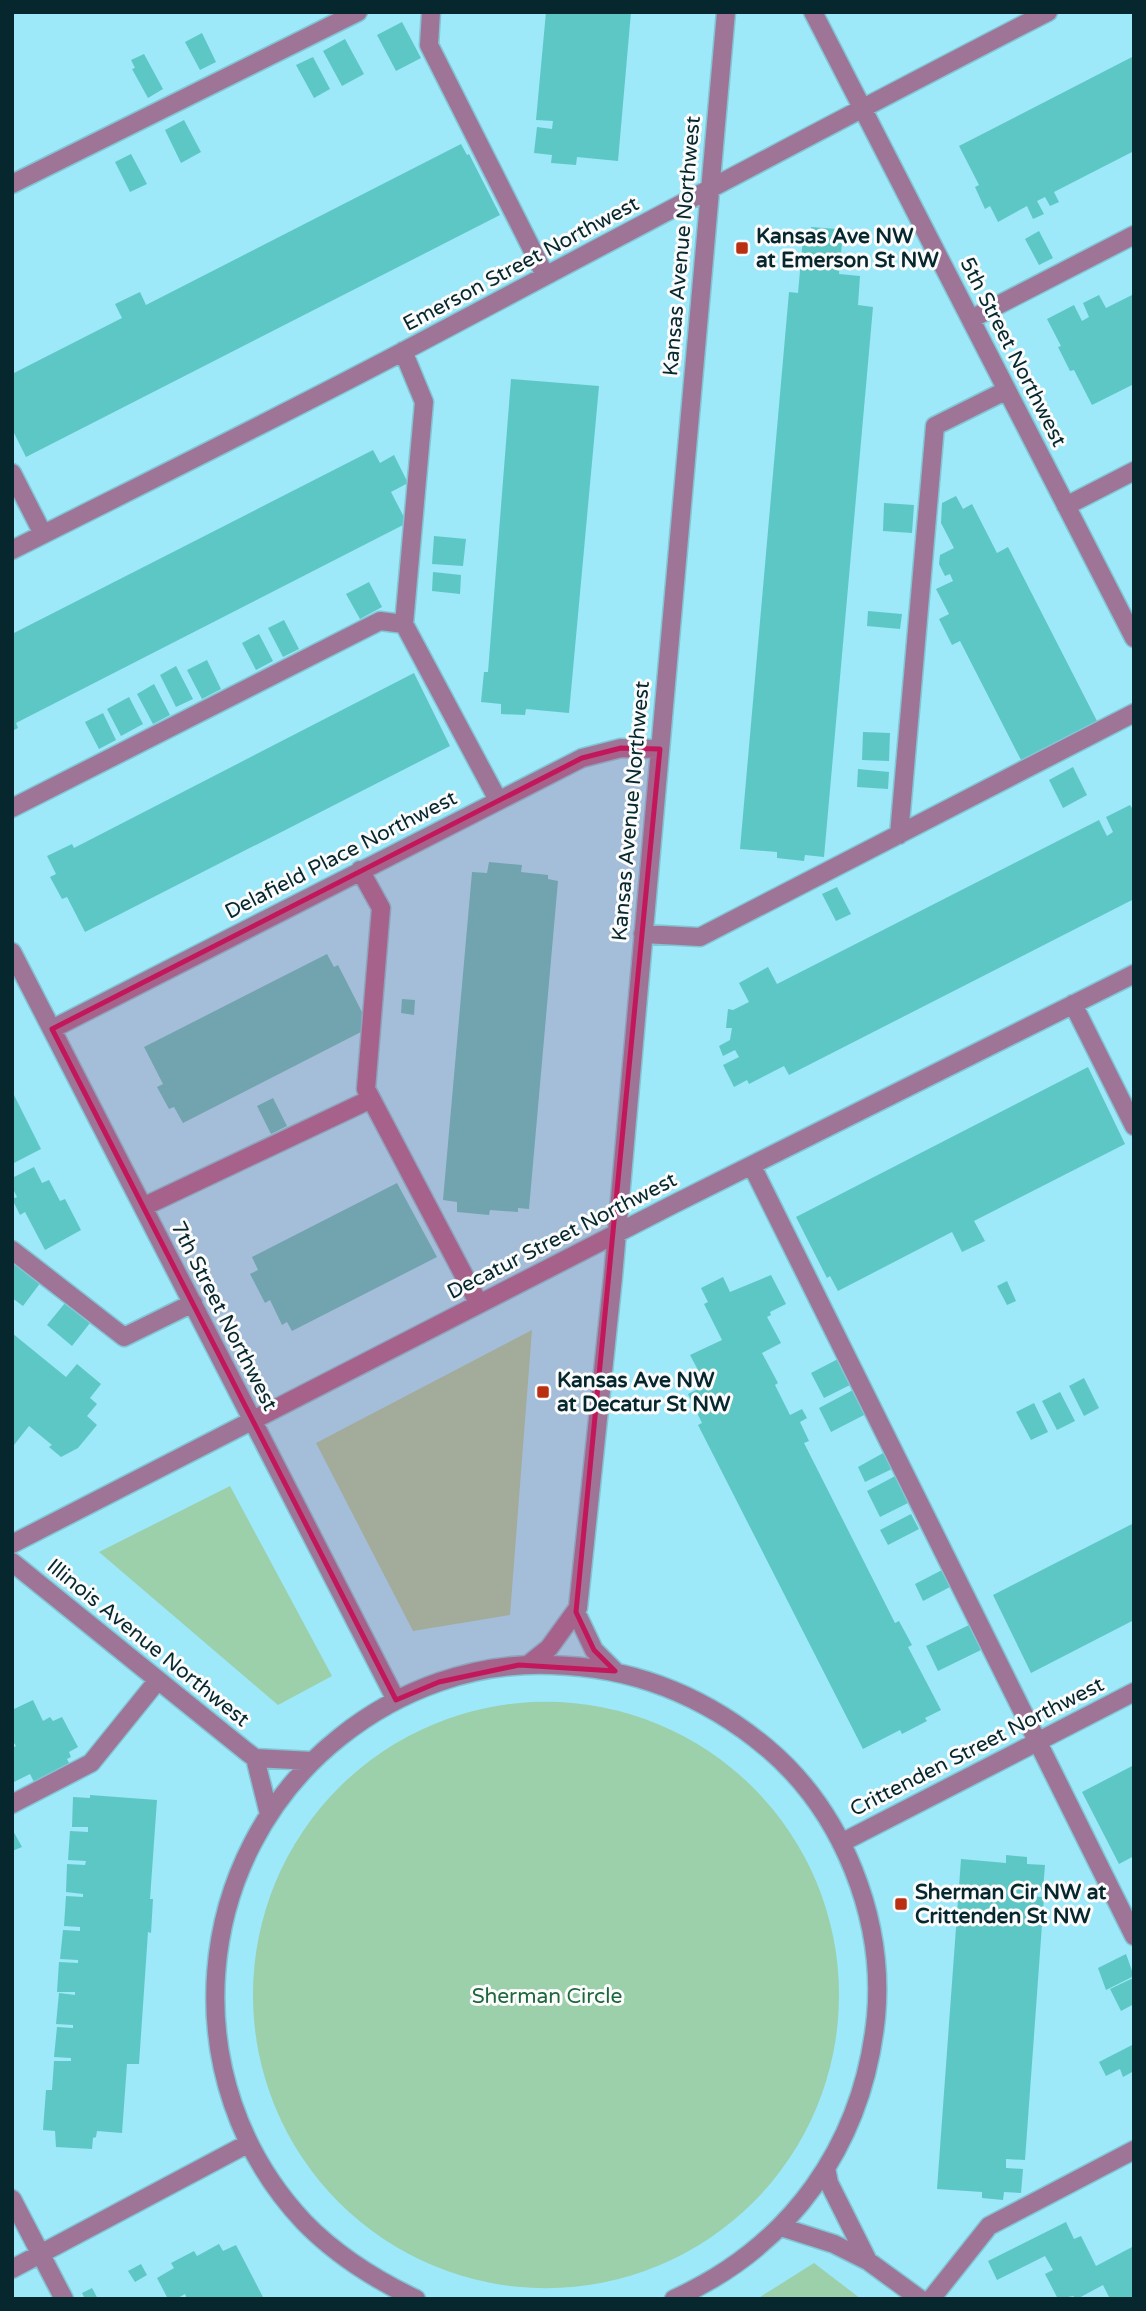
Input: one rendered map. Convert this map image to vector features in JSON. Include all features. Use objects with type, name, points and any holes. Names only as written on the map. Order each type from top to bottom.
[{"type":"street","points":[[12,184],[358,12]]},
{"type":"street","points":[[431,12],[429,45],[545,275]]},
{"type":"street","name":"Kansas Avenue Northwest","points":[[576,1612],[616,1234],[726,12]]},
{"type":"street","name":"5th Street Northwest","points":[[813,12],[1134,638]]},
{"type":"street","name":"Emerson Street Northwest","points":[[12,550],[403,351],[709,191],[862,107],[1048,12]]},
{"type":"street","points":[[971,319],[1134,235]]},
{"type":"street","points":[[403,351],[424,402],[404,624],[498,800]]},
{"type":"street","points":[[899,835],[935,426],[1007,390]]},
{"type":"street","points":[[1066,506],[1134,471]]},
{"type":"street","points":[[12,473],[43,534]]},
{"type":"street","points":[[12,808],[380,621],[404,624]]},
{"type":"street","points":[[643,934],[700,937],[1134,713]]},
{"type":"street","name":"Delafield Place Northwest","points":[[52,1029],[360,870],[595,753],[621,748],[660,749]]},
{"type":"street","points":[[360,870],[381,908],[366,1089],[479,1304]]},
{"type":"street","name":"7th Street Northwest","points":[[12,952],[396,1700]]},
{"type":"street","name":"Decatur Street Northwest","points":[[12,1544],[616,1234],[1134,974]]},
{"type":"street","points":[[1073,1004],[1134,1126]]},
{"type":"street","points":[[143,1207],[371,1099]]},
{"type":"street","points":[[752,1166],[1134,1936]]},
{"type":"street","points":[[12,1250],[124,1336],[193,1303]]},
{"type":"street","name":"Illinois Avenue Northwest","points":[[12,1562],[255,1758],[312,1761]]},
{"type":"street","points":[[529,1664],[549,1648],[576,1612],[594,1650],[615,1671]]},
{"type":"street","points":[[416,2299],[356,2266],[330,2246],[281,2194],[249,2143],[222,2067],[217,2032],[216,1962],[222,1927],[237,1874],[254,1839],[269,1814],[312,1761],[355,1725],[396,1700],[472,1672],[529,1664],[578,1665],[615,1671],[671,1688],[702,1702],[741,1726],[776,1756],[806,1789],[841,1843],[867,1912],[875,1956],[877,2002],[873,2047],[852,2121],[827,2168],[781,2227],[700,2294],[674,2299]]},
{"type":"street","points":[[12,1804],[91,1763],[158,1680]]},
{"type":"street","name":"Crittenden Street Northwest","points":[[841,1843],[1134,1692]]},
{"type":"street","name":"Illinois Avenue Northwest","points":[[255,1758],[269,1814]]},
{"type":"street","points":[[12,2269],[249,2143]]},
{"type":"street","points":[[931,2299],[989,2226],[1134,2150]]},
{"type":"street","points":[[827,2168],[830,2183],[869,2260]]},
{"type":"street","points":[[12,2199],[64,2299]]},
{"type":"street","points":[[781,2227],[834,2244],[869,2260],[920,2299]]},
{"type":"highlighted area","points":[[621,748],[660,749],[576,1612],[594,1650],[615,1671],[519,1665],[439,1682],[396,1700],[52,1029],[582,758]]},
{"type":"green space","points":[[532,1330],[510,1615],[413,1631],[316,1443]]},
{"type":"green space","points":[[230,1486],[332,1676],[278,1705],[99,1552]]},
{"type":"green space","name":"Sherman Circle","points":[[546,1702],[603,1707],[658,1724],[709,1751],[753,1788],[790,1832],[817,1883],[834,1938],[839,1995],[834,2052],[817,2107],[790,2158],[753,2202],[709,2239],[658,2266],[603,2283],[546,2288],[489,2283],[434,2266],[383,2239],[339,2202],[302,2158],[275,2107],[258,2052],[253,1995],[258,1938],[275,1883],[302,1832],[339,1788],[383,1751],[434,1724],[489,1707]]},
{"type":"green space","points":[[814,2263],[861,2299],[757,2299]]},
{"type":"building","points":[[546,12],[631,12],[618,161],[577,157],[576,165],[551,163],[552,155],[534,153],[537,127],[552,129],[553,121],[536,120]]},
{"type":"building","points":[[402,22],[421,58],[396,71],[377,35]]},
{"type":"building","points":[[202,33],[216,62],[200,70],[185,42]]},
{"type":"building","points":[[345,39],[364,74],[342,86],[323,51]]},
{"type":"building","points":[[144,54],[163,89],[148,98],[132,69],[135,68],[131,60]]},
{"type":"building","points":[[1134,56],[1134,151],[1054,192],[1059,202],[1050,206],[1045,197],[1037,201],[1044,214],[1033,219],[1027,206],[998,222],[990,206],[985,209],[975,187],[979,185],[959,146]]},
{"type":"building","points":[[313,57],[330,89],[314,98],[296,65]]},
{"type":"building","points":[[184,120],[201,152],[181,163],[165,130]]},
{"type":"building","points":[[461,144],[467,155],[469,154],[500,215],[26,457],[12,429],[12,374],[122,318],[115,304],[140,292],[146,305]]},
{"type":"building","points":[[131,154],[147,184],[130,192],[115,162]]},
{"type":"building","points":[[811,227],[837,229],[836,243],[842,243],[839,274],[860,276],[858,305],[873,307],[824,857],[805,855],[804,861],[777,858],[777,852],[740,849],[789,292],[798,293],[803,238],[810,239]]},
{"type":"building","points":[[1039,231],[1053,258],[1039,265],[1025,239]]},
{"type":"building","points":[[1134,294],[1134,384],[1092,405],[1074,370],[1070,371],[1047,319],[1074,305],[1082,321],[1089,317],[1083,303],[1099,295],[1106,308]]},
{"type":"building","points":[[511,379],[599,386],[569,713],[526,709],[525,715],[501,714],[501,704],[481,702],[484,672],[488,672]]},
{"type":"building","points":[[373,450],[380,463],[394,455],[408,483],[391,492],[407,523],[16,723],[18,728],[12,731],[12,634]]},
{"type":"building","points":[[956,496],[963,509],[972,504],[997,553],[1008,547],[1097,721],[1021,760],[960,641],[952,645],[939,619],[949,614],[936,589],[953,581],[950,574],[945,576],[939,564],[940,555],[954,548],[941,523],[942,503]]},
{"type":"building","points":[[884,503],[914,505],[912,533],[883,531]]},
{"type":"building","points":[[434,536],[466,539],[463,566],[432,564]]},
{"type":"building","points":[[433,572],[461,575],[460,594],[432,591]]},
{"type":"building","points":[[369,582],[382,607],[360,619],[346,594]]},
{"type":"building","points":[[868,611],[902,614],[900,629],[867,626]]},
{"type":"building","points":[[284,620],[299,649],[283,657],[268,628]]},
{"type":"building","points":[[259,634],[273,661],[256,670],[242,643]]},
{"type":"building","points":[[207,660],[221,689],[202,699],[187,670]]},
{"type":"building","points":[[176,666],[193,699],[176,707],[160,675]]},
{"type":"building","points":[[414,673],[450,746],[85,932],[67,897],[62,899],[50,877],[56,874],[47,856],[72,844],[74,848]]},
{"type":"building","points":[[154,684],[170,715],[153,724],[137,694]]},
{"type":"building","points":[[129,697],[143,724],[121,736],[107,709]]},
{"type":"building","points":[[103,713],[116,740],[99,749],[85,722]]},
{"type":"building","points":[[863,732],[890,733],[889,761],[862,760]]},
{"type":"building","points":[[1073,767],[1087,795],[1063,808],[1049,780]]},
{"type":"building","points":[[858,769],[889,772],[888,789],[857,787]]},
{"type":"building","points":[[1130,805],[1134,811],[1134,899],[789,1075],[784,1066],[749,1084],[747,1080],[734,1087],[723,1065],[739,1057],[735,1050],[723,1056],[719,1046],[730,1040],[732,1028],[726,1028],[728,1009],[733,1010],[749,1002],[739,983],[768,967],[777,984],[1099,820],[1107,836],[1113,832],[1106,817]]},
{"type":"building","points":[[489,862],[522,865],[521,872],[548,875],[548,879],[558,881],[529,1209],[518,1208],[518,1212],[490,1210],[489,1215],[457,1212],[457,1202],[443,1200],[472,872],[487,873]]},
{"type":"building","points":[[837,887],[851,914],[836,921],[822,894]]},
{"type":"building","points":[[327,954],[334,967],[338,965],[362,1012],[361,1032],[183,1123],[174,1107],[169,1109],[157,1087],[163,1084],[144,1047]]},
{"type":"building","points":[[402,999],[415,1000],[414,1015],[401,1013]]},
{"type":"building","points":[[1088,1067],[1125,1144],[974,1221],[985,1241],[962,1252],[952,1232],[838,1291],[830,1276],[827,1278],[796,1217]]},
{"type":"building","points":[[12,1091],[41,1149],[12,1164]]},
{"type":"building","points":[[273,1098],[287,1126],[271,1134],[257,1106]]},
{"type":"building","points":[[34,1167],[42,1183],[49,1180],[60,1201],[65,1199],[81,1230],[45,1250],[25,1212],[20,1215],[12,1199],[17,1197],[12,1187],[12,1178]]},
{"type":"building","points":[[397,1183],[437,1257],[292,1331],[287,1322],[282,1325],[270,1300],[265,1303],[250,1274],[258,1270],[252,1257]]},
{"type":"building","points":[[12,1259],[41,1282],[23,1306],[12,1298]]},
{"type":"building","points":[[771,1275],[786,1304],[770,1312],[771,1315],[767,1317],[781,1343],[762,1353],[778,1383],[775,1385],[790,1415],[802,1409],[807,1418],[800,1422],[809,1441],[804,1443],[895,1623],[899,1621],[912,1645],[908,1647],[941,1710],[902,1734],[900,1730],[863,1749],[698,1425],[702,1423],[688,1394],[706,1385],[690,1355],[722,1340],[704,1304],[708,1302],[701,1288],[723,1277],[730,1292]]},
{"type":"building","points":[[1007,1281],[1016,1301],[1007,1305],[997,1286]]},
{"type":"building","points":[[65,1303],[90,1323],[72,1346],[47,1325]]},
{"type":"building","points":[[12,1333],[66,1377],[77,1364],[101,1384],[90,1398],[97,1404],[87,1416],[97,1425],[78,1448],[61,1457],[49,1447],[52,1445],[29,1426],[14,1445],[12,1444]]},
{"type":"building","points":[[838,1359],[850,1385],[824,1398],[811,1373]]},
{"type":"building","points":[[1084,1378],[1099,1408],[1084,1416],[1069,1386]]},
{"type":"building","points":[[853,1390],[866,1414],[831,1432],[819,1408]]},
{"type":"building","points":[[1060,1392],[1075,1421],[1057,1430],[1042,1401]]},
{"type":"building","points":[[1034,1403],[1048,1432],[1031,1440],[1016,1412]]},
{"type":"building","points":[[885,1452],[894,1468],[865,1482],[858,1467]]},
{"type":"building","points":[[899,1474],[912,1501],[880,1517],[867,1491]]},
{"type":"building","points":[[911,1514],[919,1529],[888,1545],[880,1530]]},
{"type":"building","points":[[1134,1523],[1134,1620],[1031,1673],[993,1595]]},
{"type":"building","points":[[942,1570],[950,1587],[923,1601],[915,1584]]},
{"type":"building","points":[[971,1624],[983,1649],[938,1671],[926,1646]]},
{"type":"building","points":[[33,1700],[43,1721],[50,1717],[53,1721],[62,1717],[78,1747],[69,1752],[71,1757],[67,1759],[72,1769],[37,1788],[30,1774],[12,1783],[12,1748],[16,1746],[12,1740],[12,1710]]},
{"type":"building","points":[[1134,1765],[1134,1856],[1119,1864],[1082,1792]]},
{"type":"building","points":[[90,1795],[157,1800],[150,1899],[153,1899],[151,1933],[148,1932],[139,2064],[127,2064],[122,2133],[97,2131],[92,2149],[56,2147],[55,2131],[43,2130],[46,2090],[52,2090],[54,2061],[71,2061],[71,2058],[54,2057],[57,2027],[73,2028],[73,2025],[56,2024],[59,1993],[75,1995],[75,1992],[57,1992],[59,1962],[78,1963],[78,1960],[60,1959],[63,1930],[80,1931],[80,1927],[64,1926],[66,1896],[83,1897],[83,1894],[66,1892],[67,1864],[85,1865],[86,1861],[68,1860],[70,1831],[88,1832],[88,1827],[72,1827],[73,1797],[90,1798]]},
{"type":"building","points":[[12,1829],[22,1847],[12,1851]]},
{"type":"building","points":[[1006,1855],[1027,1857],[1027,1864],[1045,1865],[1043,1890],[1026,1888],[1025,1896],[1044,1897],[1025,2160],[1006,2159],[1006,2168],[1023,2169],[1021,2193],[1004,2192],[1003,2200],[982,2198],[982,2192],[937,2189],[961,1859],[1006,1863]]},
{"type":"building","points":[[1126,1954],[1134,1976],[1106,1990],[1098,1968]]},
{"type":"building","points":[[1133,1978],[1134,2004],[1121,2011],[1110,1989]]},
{"type":"building","points":[[1134,2044],[1134,2071],[1123,2077],[1120,2069],[1106,2076],[1099,2062]]},
{"type":"building","points":[[1066,2222],[1074,2239],[1081,2236],[1096,2266],[1134,2246],[1134,2299],[1110,2299],[1103,2285],[1077,2299],[1073,2296],[1058,2299],[1045,2274],[1053,2270],[1045,2256],[997,2280],[988,2261]]},
{"type":"building","points":[[219,2244],[223,2251],[236,2245],[264,2299],[187,2299],[185,2294],[176,2299],[168,2299],[157,2278],[174,2268],[171,2263],[194,2251],[197,2256]]},
{"type":"building","points":[[141,2264],[147,2275],[135,2282],[128,2271]]},
{"type":"building","points":[[92,2288],[98,2299],[85,2299],[82,2293]]},
{"type":"place","name":"Kansas Ave NW at Emerson St NW","points":[[742,248]]},
{"type":"place","name":"Kansas Ave NW at Decatur St NW","points":[[543,1392]]},
{"type":"place","name":"Sherman Cir NW at Crittenden St NW","points":[[901,1904]]}]
